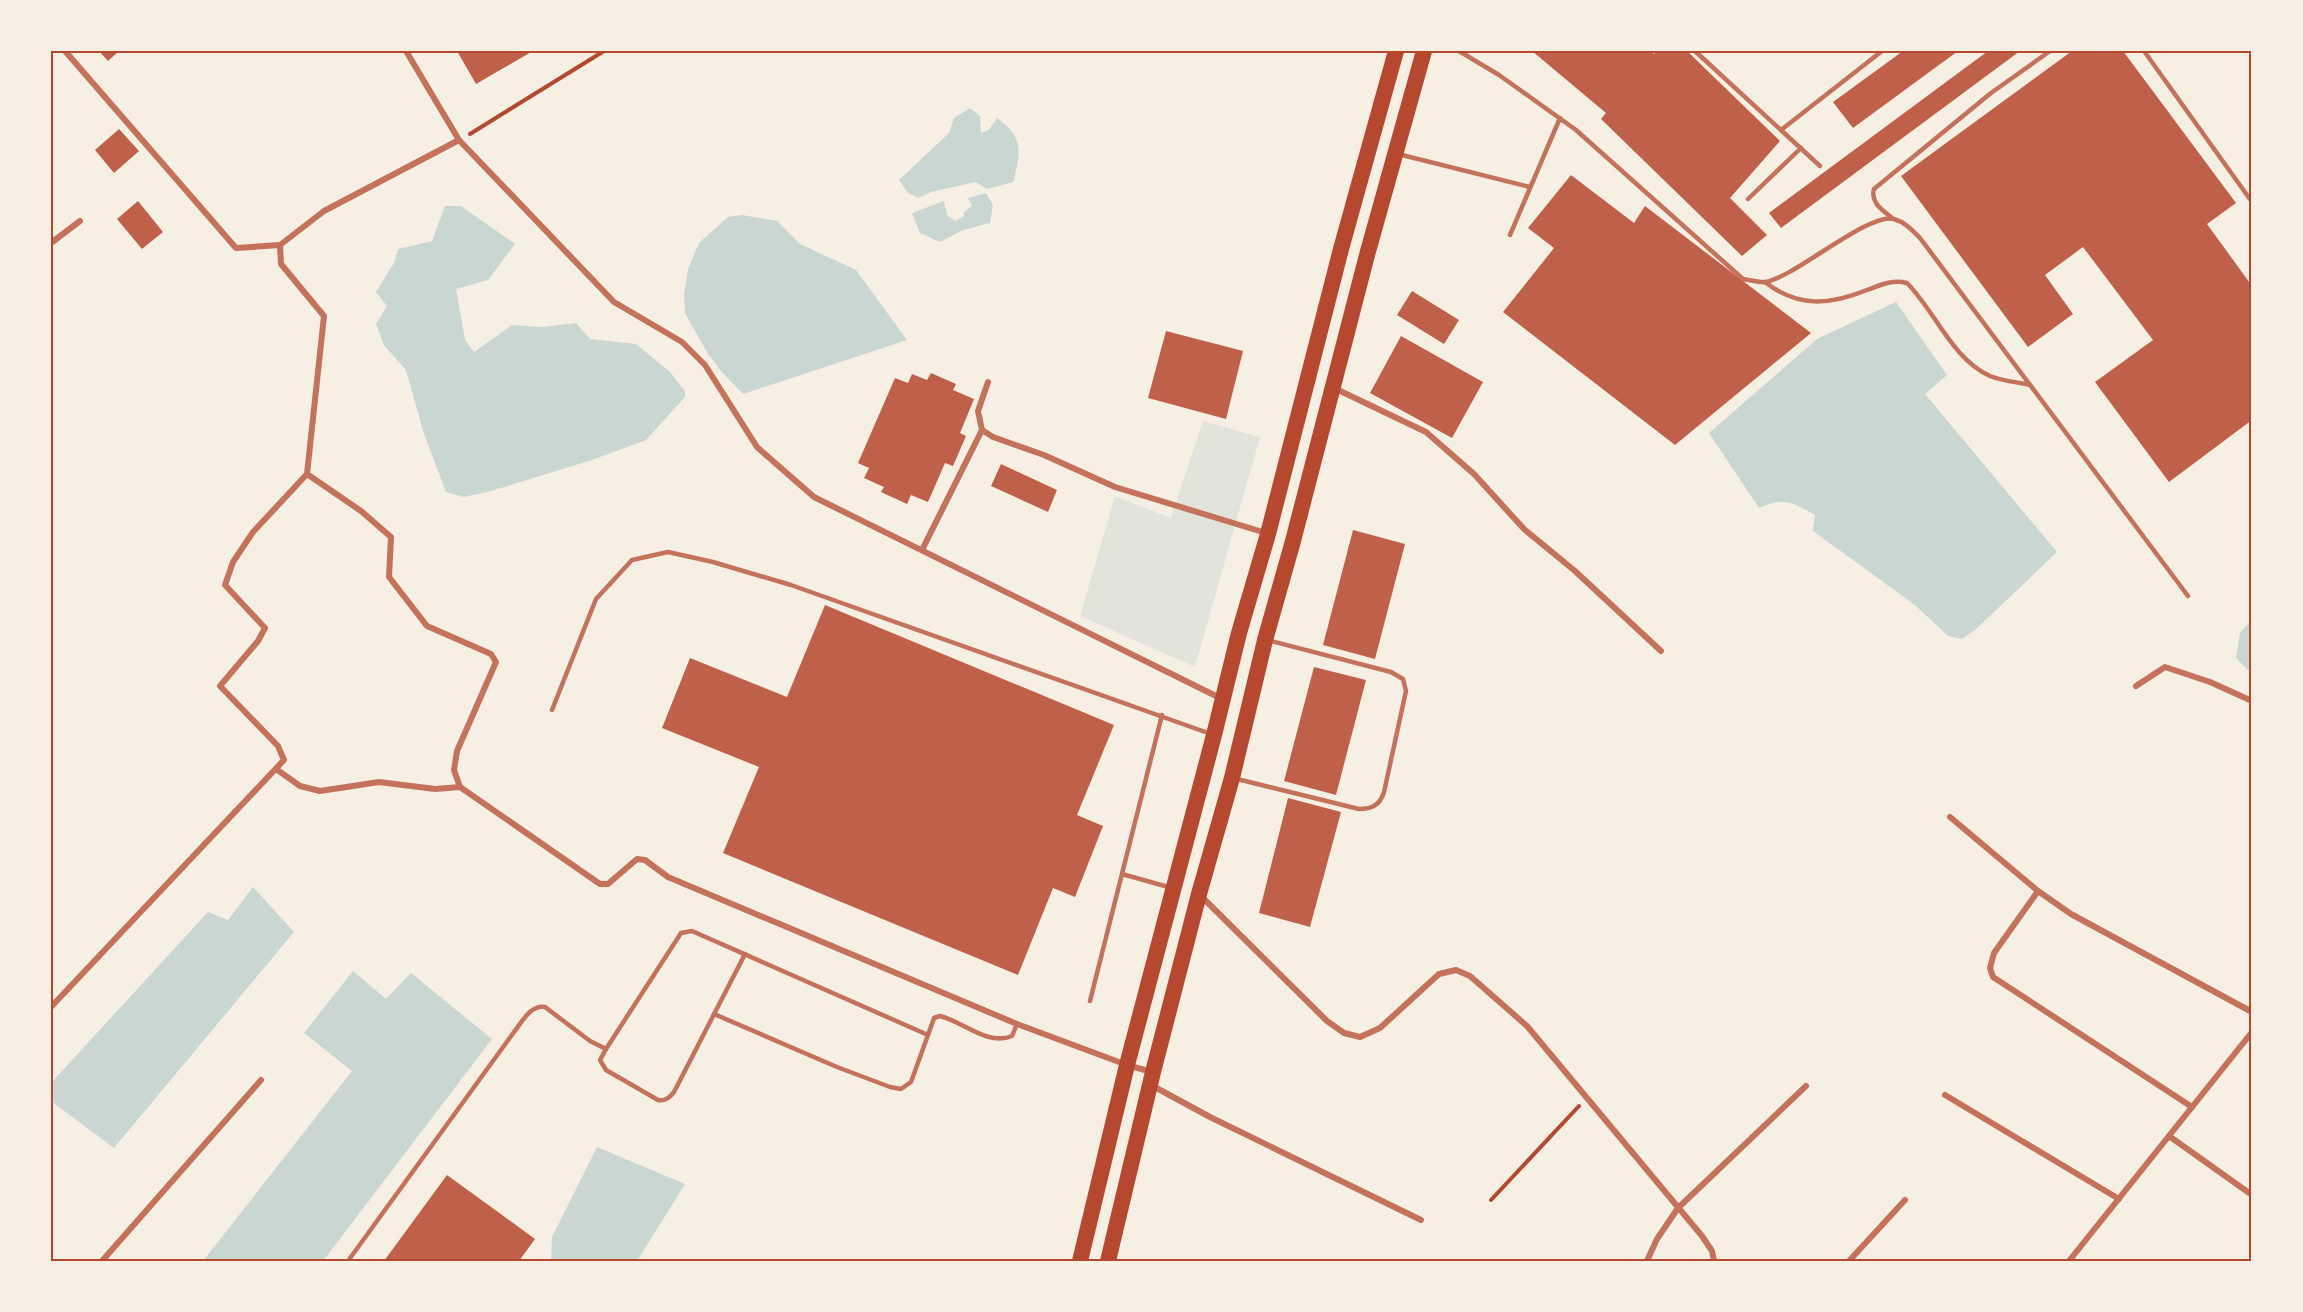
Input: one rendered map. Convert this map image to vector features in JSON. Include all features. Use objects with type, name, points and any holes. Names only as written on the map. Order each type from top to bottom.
[{"type":"highway","points":[[1080,1261],[1172,888],[1239,633],[1268,534],[1341,249],[1396,51]]},
{"type":"highway","points":[[1109,1260],[1198,894],[1232,778],[1265,640],[1424,51]]},
{"type":"street","points":[[65,51],[236,248],[280,245],[324,211],[459,140]]},
{"type":"street","points":[[406,51],[459,140],[614,302],[681,342],[705,365],[757,447],[814,497],[1222,699]]},
{"type":"street","points":[[51,243],[80,221]]},
{"type":"street","points":[[51,1007],[284,760],[278,746],[220,687],[258,641],[265,628],[225,585],[233,562],[253,532],[307,474],[324,316],[281,264],[280,245]]},
{"type":"street","points":[[922,550],[981,430],[978,411],[988,382]]},
{"type":"street","points":[[1334,388],[1426,432],[1474,474],[1524,529],[1575,570],[1661,651]]},
{"type":"street","points":[[981,430],[993,437],[1044,455],[1114,487],[1268,534]]},
{"type":"street","points":[[307,474],[362,511],[391,537],[389,577],[427,626],[491,654],[496,662],[457,751],[454,770],[460,787],[600,885],[608,884],[637,859],[645,860],[668,877],[1017,1024],[1127,1065],[1210,1116],[1421,1220]]},
{"type":"street","points":[[2136,686],[2165,667],[2210,682],[2252,702]]},
{"type":"street","points":[[276,769],[300,786],[320,791],[379,782],[435,789],[460,787]]},
{"type":"street","points":[[1950,817],[2038,891],[2072,914],[2252,1012]]},
{"type":"street","points":[[2038,891],[1994,952],[1990,968],[1993,977],[2192,1107]]},
{"type":"street","points":[[1198,894],[1327,1021],[1344,1033],[1360,1037],[1380,1028],[1439,974],[1456,970],[1470,976],[1527,1026],[1702,1236],[1712,1251],[1714,1261]]},
{"type":"street","points":[[2069,1261],[2252,1032]]},
{"type":"street","points":[[102,1261],[261,1080]]},
{"type":"street","points":[[1647,1261],[1657,1239],[1678,1208],[1806,1086]]},
{"type":"street","points":[[1944,1095],[2119,1199]]},
{"type":"street","points":[[2169,1136],[2252,1195]]},
{"type":"street","points":[[1849,1261],[1905,1200]]},
{"type":"lane","points":[[1459,51],[1499,75],[1576,130],[1743,279],[1766,282],[1779,293],[1797,300],[1818,302],[1856,294],[1890,281],[1907,283],[1919,295],[1958,350],[1975,368],[1991,376],[2030,385]]},
{"type":"lane","points":[[1695,51],[1820,166]]},
{"type":"lane","points":[[1781,130],[1882,51]]},
{"type":"lane","points":[[2050,51],[1991,93],[1874,189],[1872,198],[1892,218],[1904,223],[1920,238],[2188,596]]},
{"type":"lane","points":[[2144,51],[2252,202]]},
{"type":"lane","points":[[1510,235],[1560,118]]},
{"type":"lane","points":[[1748,199],[1801,148]]},
{"type":"lane","points":[[1395,153],[1530,187]]},
{"type":"lane","points":[[1766,282],[1874,222],[1892,218]]},
{"type":"lane","points":[[552,710],[596,599],[632,560],[668,552],[713,562],[791,585],[1214,735]]},
{"type":"lane","points":[[1232,778],[1359,809],[1373,808],[1382,800],[1384,792],[1406,691],[1403,679],[1391,672],[1265,640]]},
{"type":"lane","points":[[1090,1001],[1162,715]]},
{"type":"lane","points":[[1122,874],[1172,888]]},
{"type":"lane","points":[[745,954],[674,1092],[664,1100],[658,1100],[606,1070],[600,1060],[606,1049],[681,933],[692,931],[745,954],[928,1035]]},
{"type":"lane","points":[[348,1261],[513,1032],[533,1008],[545,1007],[590,1041],[606,1049]]},
{"type":"lane","points":[[714,1014],[837,1067],[901,1089],[911,1082],[934,1018],[940,1016],[992,1039],[1012,1036],[1017,1024]]},
{"type":"path","points":[[459,140],[604,51]]},
{"type":"path","points":[[1491,1200],[1587,1097]]},
{"type":"shaded area","points":[[970,108],[980,116],[981,133],[989,130],[997,118],[1012,132],[1019,154],[1013,182],[987,189],[976,182],[931,192],[918,198],[907,192],[899,180],[949,133],[954,118]]},
{"type":"shaded area","points":[[986,193],[993,205],[990,223],[963,230],[940,242],[920,233],[912,213],[944,201],[947,215],[955,221],[964,216],[964,212],[972,206],[968,198]]},
{"type":"shaded area","points":[[445,206],[461,206],[515,244],[488,280],[456,289],[465,340],[474,352],[512,325],[541,327],[576,323],[590,339],[636,344],[670,372],[685,391],[685,397],[646,440],[592,460],[491,491],[464,497],[446,492],[424,434],[406,370],[384,345],[376,324],[387,306],[376,292],[394,263],[398,249],[432,241]]},
{"type":"shaded area","points":[[742,215],[777,221],[800,244],[856,270],[907,340],[743,394],[708,354],[685,313],[684,295],[688,269],[699,243],[728,217]]},
{"type":"shaded area","points":[[1896,302],[1947,375],[1925,394],[2057,552],[1975,630],[1962,639],[1948,636],[1915,605],[1813,531],[1815,515],[1788,502],[1759,508],[1709,433],[1817,339]]},
{"type":"shaded area","points":[[1203,421],[1260,437],[1195,667],[1080,616],[1115,496],[1171,518]]},
{"type":"shaded area","points":[[2252,619],[2252,674],[2236,658],[2240,633]]},
{"type":"shaded area","points":[[253,887],[294,932],[114,1148],[51,1101],[51,1083],[208,912],[228,920]]},
{"type":"shaded area","points":[[353,971],[386,999],[411,973],[492,1039],[323,1261],[203,1261],[352,1071],[304,1033]]},
{"type":"shaded area","points":[[597,1147],[685,1184],[637,1261],[551,1261],[552,1237]]},
{"type":"building","points":[[99,51],[119,51],[108,61]]},
{"type":"building","points":[[457,51],[533,51],[476,84]]},
{"type":"building","points":[[1532,51],[1651,51],[1654,54],[1657,51],[1687,51],[1780,141],[1730,198],[1767,235],[1742,256],[1601,119],[1606,113]]},
{"type":"building","points":[[1903,51],[1958,51],[1853,128],[1833,102]]},
{"type":"building","points":[[1988,51],[2020,51],[1781,228],[1769,213]]},
{"type":"building","points":[[2072,51],[2123,51],[2236,203],[2207,224],[2252,286],[2252,420],[2169,482],[2095,382],[2153,340],[2083,247],[2045,275],[2073,314],[2028,347],[1901,176]]},
{"type":"building","points":[[119,129],[139,151],[114,173],[95,150]]},
{"type":"building","points":[[1571,175],[1634,223],[1645,206],[1811,333],[1675,445],[1503,312],[1554,248],[1528,228]]},
{"type":"building","points":[[138,201],[163,232],[142,249],[117,219]]},
{"type":"building","points":[[1412,291],[1459,320],[1444,344],[1397,315]]},
{"type":"building","points":[[1166,331],[1243,351],[1226,419],[1148,398]]},
{"type":"building","points":[[1401,336],[1483,382],[1452,438],[1370,393]]},
{"type":"building","points":[[931,373],[956,384],[953,390],[974,399],[960,433],[966,436],[953,466],[945,463],[928,502],[911,495],[907,504],[881,492],[884,487],[864,478],[869,468],[858,463],[895,378],[908,383],[912,374],[927,380]]},
{"type":"building","points":[[1001,464],[1057,490],[1048,512],[991,486]]},
{"type":"building","points":[[1353,530],[1405,544],[1375,659],[1323,645]]},
{"type":"building","points":[[825,605],[1114,725],[1077,815],[1103,826],[1075,897],[1053,888],[1018,975],[723,853],[759,767],[662,728],[690,658],[787,697]]},
{"type":"building","points":[[1314,667],[1366,680],[1336,795],[1284,781]]},
{"type":"building","points":[[1288,798],[1341,812],[1310,927],[1259,913]]},
{"type":"building","points":[[447,1175],[535,1239],[519,1261],[384,1261]]}]
